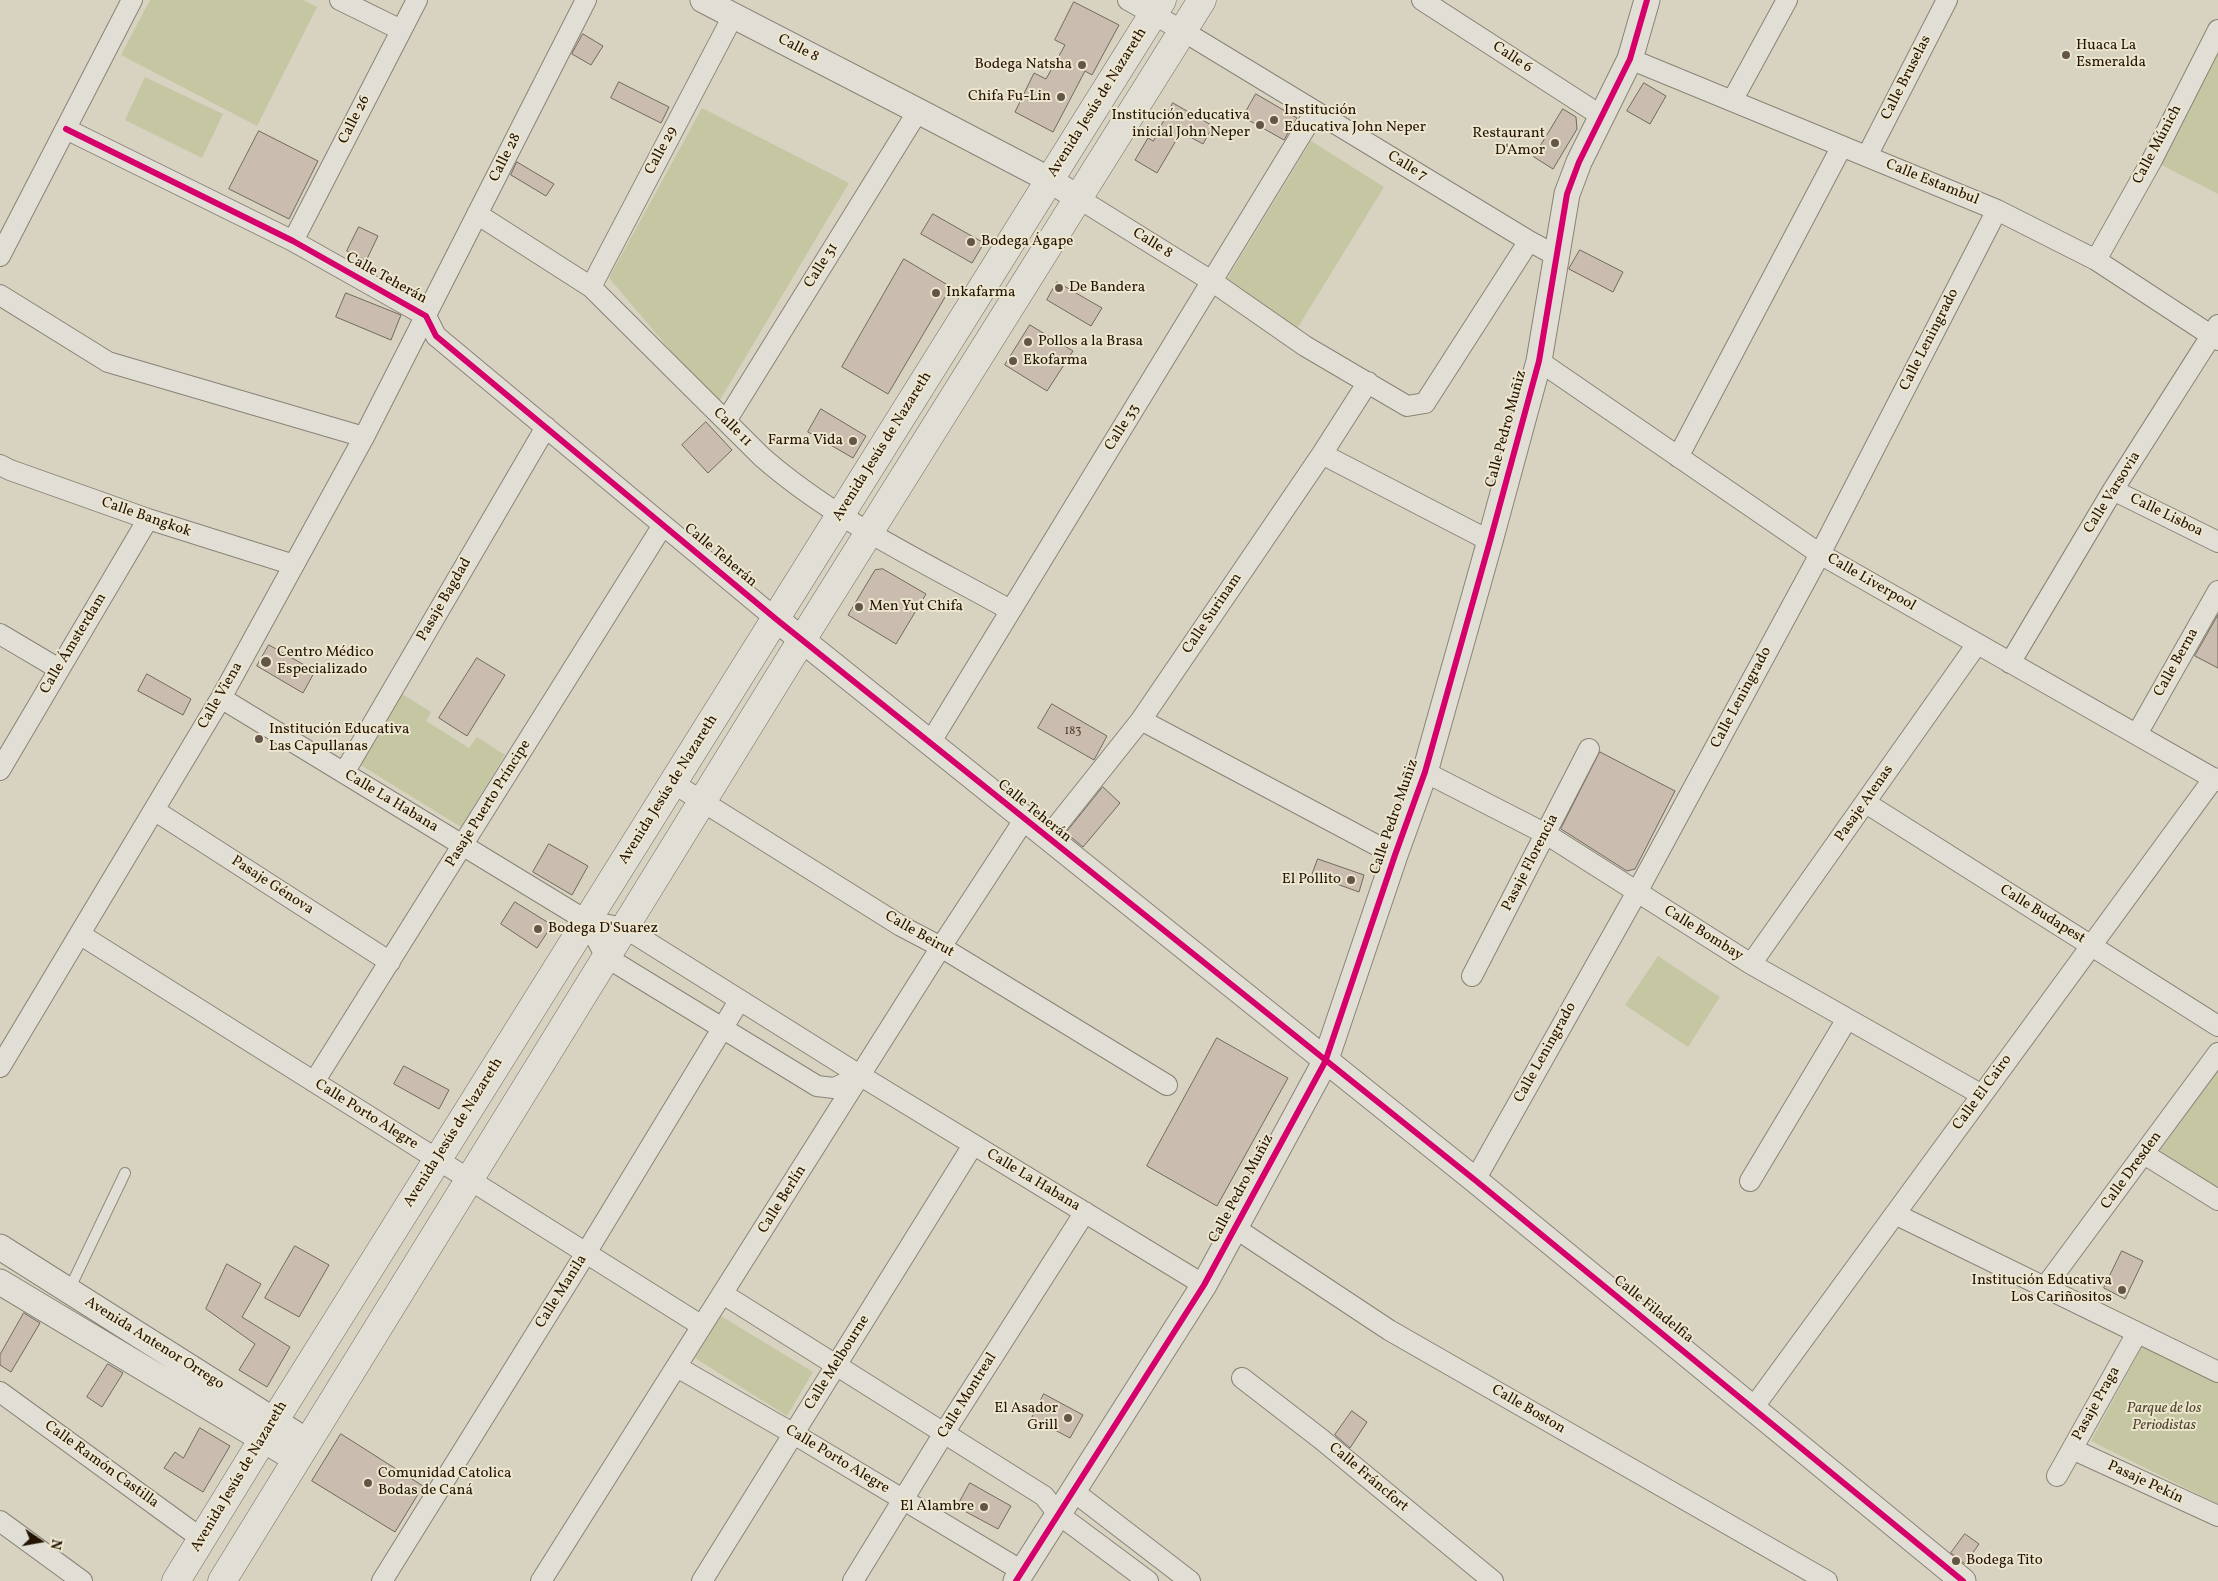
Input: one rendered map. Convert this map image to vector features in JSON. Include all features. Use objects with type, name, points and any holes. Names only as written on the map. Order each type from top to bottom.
[{"type":"main road","points":[[222,1581],[802,640],[1202,0]]},
{"type":"main road","name":"Avenida Jesús de Nazareth","points":[[176,1581],[1158,7]]},
{"type":"main road","points":[[321,1346],[354,1368]]},
{"type":"street","points":[[0,256],[132,0]]},
{"type":"street","points":[[340,0],[401,30]]},
{"type":"street","name":"Calle 26","points":[[293,241],[417,0]]},
{"type":"street","name":"Calle 28","points":[[426,316],[586,0]]},
{"type":"street","name":"Calle 8","points":[[703,0],[1050,180],[1212,282],[1305,346],[1407,406],[1425,403],[1529,241]]},
{"type":"street","name":"Calle 7","points":[[1128,0],[1158,7],[1183,31],[1529,241],[1557,256]]},
{"type":"street","name":"Calle 6","points":[[1422,0],[1603,117]]},
{"type":"street","name":"Calle Pedro Muñiz","points":[[1019,1576],[1204,1285],[1325,1062],[1395,854],[1425,772],[1490,541],[1538,361],[1567,194],[1579,162],[1603,117],[1630,59],[1648,0]]},
{"type":"street","points":[[1732,101],[1787,0]]},
{"type":"street","name":"Calle Bruselas","points":[[1867,156],[1948,0]]},
{"type":"street","name":"Calle 29","points":[[591,287],[733,16]]},
{"type":"street","name":"Calle Múnich","points":[[2096,260],[2152,160],[2218,30]]},
{"type":"street","name":"Calle Estambul","points":[[1630,59],[1997,210],[2096,260],[2216,333]]},
{"type":"street","name":"Calle 31","points":[[726,421],[918,111]]},
{"type":"street","name":"Calle 33","points":[[930,744],[1315,112]]},
{"type":"street","name":"Calle Teherán","points":[[66,129],[293,241],[426,316],[436,336],[776,619],[1325,1062]]},
{"type":"street","points":[[1678,457],[1842,146]]},
{"type":"street","name":"Calle Leningrado","points":[[1475,1180],[1637,892],[1820,554],[1997,210]]},
{"type":"street","name":"Calle 11","points":[[478,214],[591,287],[791,483],[869,532],[1010,610]]},
{"type":"street","points":[[0,295],[108,362],[364,437]]},
{"type":"street","name":"Calle Viena","points":[[0,1067],[221,698],[364,437],[426,316]]},
{"type":"street","name":"Calle Varsovia","points":[[2010,663],[2113,490],[2216,333]]},
{"type":"street","name":"Calle Liverpool","points":[[1538,361],[1820,554],[2216,779]]},
{"type":"street","name":"Calle Surinam","points":[[1047,838],[1141,720],[1322,454],[1368,382]]},
{"type":"street","name":"Pasaje Bagdad","points":[[344,773],[546,427]]},
{"type":"street","points":[[1322,454],[1490,541]]},
{"type":"street","name":"Calle Bangkok","points":[[0,464],[10,470],[148,519],[294,565]]},
{"type":"street","name":"Calle Lisboa","points":[[2113,490],[2218,542]]},
{"type":"street","name":"Calle Ámsterdam","points":[[0,770],[148,519]]},
{"type":"street","name":"Pasaje Puerto Príncipe","points":[[314,1082],[664,525]]},
{"type":"street","name":"Calle Berna","points":[[2137,734],[2218,590]]},
{"type":"street","points":[[0,634],[59,669]]},
{"type":"street","name":"Pasaje Atenas","points":[[1751,964],[1977,644]]},
{"type":"street","name":"Calle La Habana","points":[[221,698],[587,921],[625,928],[739,1001],[1204,1285]]},
{"type":"street","points":[[1141,720],[1395,854]]},
{"type":"street","name":"Pasaje Florencia","points":[[1472,976],[1589,749]]},
{"type":"street","name":"Calle Bombay","points":[[1425,772],[1546,834],[1751,964],[1982,1095]]},
{"type":"street","name":"Calle El Cairo","points":[[1753,1408],[2216,779]]},
{"type":"street","name":"Calle Beirut","points":[[673,783],[902,926],[941,947],[1167,1085]]},
{"type":"street","name":"Calle Budapest","points":[[1866,803],[2218,1026]]},
{"type":"street","name":"Pasaje Génova","points":[[154,810],[390,962]]},
{"type":"street","name":"Calle Berlín","points":[[541,1581],[941,947],[1024,820]]},
{"type":"street","points":[[587,921],[606,958],[817,1086],[834,1088],[861,1076]]},
{"type":"street","name":"Calle Porto Alegre","points":[[80,935],[702,1326]]},
{"type":"street","name":"Calle Manila","points":[[382,1581],[586,1253],[739,1001]]},
{"type":"street","points":[[1750,1181],[1847,1019]]},
{"type":"street","name":"Calle Dresden","points":[[2045,1288],[2218,1053]]},
{"type":"street","name":"Calle Filadelfia","points":[[1325,1062],[1475,1180],[1963,1581]]},
{"type":"street","name":"Calle Melbourne","points":[[702,1581],[973,1145]]},
{"type":"street","points":[[2144,1154],[2218,1200]]},
{"type":"street","name":"Calle Montreal","points":[[853,1581],[944,1433],[1085,1212]]},
{"type":"street","points":[[1895,1214],[2218,1372]]},
{"type":"street","name":"Calle Boston","points":[[1235,1228],[1388,1330],[1827,1581]]},
{"type":"street","name":"Avenida Antenor Orrego","points":[[0,1247],[69,1290],[269,1430]]},
{"type":"street","points":[[28,1299],[45,1275]]},
{"type":"street","name":"Avenida Antenor Orrego","points":[[0,1282],[269,1430],[303,1451]]},
{"type":"street","points":[[723,1294],[1044,1496],[1058,1514],[1148,1581]]},
{"type":"street","name":"Pasaje Praga","points":[[2057,1476],[2138,1333]]},
{"type":"street","name":"Calle Porto Alegre","points":[[677,1367],[904,1500],[1019,1576]]},
{"type":"street","name":"Calle Fráncfort","points":[[1242,1378],[1321,1439],[1493,1581]]},
{"type":"street","name":"Calle Ramón Castilla","points":[[0,1392],[202,1539]]},
{"type":"street","name":"Pasaje Pekín","points":[[2072,1449],[2218,1516]]},
{"type":"street","points":[[1073,1491],[1190,1581]]},
{"type":"street","points":[[0,1522],[82,1581]]},
{"type":"lane","points":[[69,1290],[125,1173]]},
{"type":"green space","points":[[150,0],[303,0],[317,7],[257,126],[121,55]]},
{"type":"green space","points":[[2218,44],[2218,194],[2152,160]]},
{"type":"green space","points":[[145,77],[223,114],[202,158],[125,120]]},
{"type":"green space","points":[[702,108],[849,183],[717,405],[609,278]]},
{"type":"green space","points":[[1311,141],[1384,187],[1295,332],[1221,289]]},
{"type":"green space","points":[[402,694],[431,712],[426,721],[469,748],[477,737],[505,755],[461,827],[359,764]]},
{"type":"green space","points":[[1658,956],[1720,997],[1688,1047],[1625,1005]]},
{"type":"green space","points":[[2218,1071],[2218,1187],[2159,1152]]},
{"type":"green space","points":[[721,1316],[813,1372],[787,1416],[695,1358]]},
{"type":"green space","name":"Parque de los Periodistas","points":[[2145,1341],[2218,1377],[2218,1504],[2091,1441]]},
{"type":"building","points":[[1074,2],[1119,25],[1092,75],[1085,71],[1053,132],[1015,112],[1034,73],[1046,79],[1065,45],[1055,40]]},
{"type":"building","points":[[583,34],[603,46],[591,65],[572,54]]},
{"type":"building","points":[[619,82],[669,107],[661,123],[611,98]]},
{"type":"building","points":[[1644,83],[1666,96],[1650,124],[1627,111]]},
{"type":"building","name":"Institución Educativa John Neper","points":[[1256,94],[1297,118],[1284,140],[1243,117]]},
{"type":"building","points":[[1173,103],[1213,126],[1203,144],[1181,132],[1157,173],[1135,160],[1148,138],[1153,141]]},
{"type":"building","name":"Restaurant D'Amor","points":[[1563,109],[1576,117],[1577,129],[1553,169],[1534,157]]},
{"type":"building","points":[[259,131],[318,161],[289,219],[229,189]]},
{"type":"building","points":[[517,162],[554,184],[546,196],[511,175]]},
{"type":"building","points":[[933,214],[984,243],[972,263],[921,234]]},
{"type":"building","points":[[359,227],[378,236],[366,261],[347,251]]},
{"type":"building","points":[[1580,250],[1623,272],[1613,292],[1569,269]]},
{"type":"building","points":[[904,259],[951,287],[888,394],[842,367]]},
{"type":"building","points":[[1057,282],[1102,308],[1091,326],[1047,300]]},
{"type":"building","points":[[346,293],[401,315],[391,340],[336,317]]},
{"type":"building","points":[[1030,325],[1073,351],[1047,391],[1005,365]]},
{"type":"building","points":[[821,409],[866,436],[853,458],[808,432]]},
{"type":"building","points":[[706,422],[732,450],[708,473],[682,445]]},
{"type":"building","points":[[883,569],[926,594],[896,644],[848,615],[875,570]]},
{"type":"building","points":[[2218,615],[2218,668],[2195,656]]},
{"type":"building","points":[[269,645],[315,671],[303,693],[257,666]]},
{"type":"building","points":[[477,658],[505,675],[467,736],[439,718]]},
{"type":"building","points":[[147,674],[191,699],[183,715],[138,691]]},
{"type":"building","points":[[1052,704],[1107,736],[1094,760],[1038,728]]},
{"type":"building","points":[[1600,752],[1675,791],[1635,869],[1627,871],[1561,829]]},
{"type":"building","points":[[1103,787],[1120,803],[1083,847],[1066,833]]},
{"type":"building","points":[[549,844],[588,866],[572,895],[533,872]]},
{"type":"building","points":[[1318,859],[1364,875],[1359,892],[1312,875]]},
{"type":"building","points":[[515,902],[552,925],[537,948],[501,924]]},
{"type":"building","points":[[1217,1038],[1288,1078],[1217,1206],[1147,1166]]},
{"type":"building","points":[[404,1066],[449,1090],[439,1109],[394,1084]]},
{"type":"building","points":[[295,1246],[329,1265],[299,1317],[265,1298]]},
{"type":"building","points":[[2122,1251],[2143,1261],[2125,1299],[2104,1288]]},
{"type":"building","points":[[227,1264],[261,1284],[242,1317],[290,1347],[267,1387],[239,1370],[255,1344],[206,1309]]},
{"type":"building","points":[[24,1313],[40,1323],[11,1372],[0,1365],[0,1355]]},
{"type":"building","points":[[108,1364],[123,1373],[102,1407],[87,1397]]},
{"type":"building","points":[[1044,1394],[1083,1415],[1070,1438],[1032,1418]]},
{"type":"building","points":[[1352,1411],[1367,1422],[1350,1448],[1335,1435]]},
{"type":"building","points":[[200,1428],[230,1446],[203,1492],[164,1468],[175,1452],[183,1458]]},
{"type":"building","name":"Comunidad Catolica Bodas de Caná","points":[[341,1434],[423,1486],[395,1532],[312,1481]]},
{"type":"building","name":"El Alambre","points":[[970,1483],[1011,1506],[998,1529],[957,1507]]},
{"type":"building","points":[[1965,1534],[1979,1544],[1965,1564],[1951,1553]]},
{"type":"cycle path","points":[[1016,1581],[1204,1285],[1325,1062],[1425,772],[1490,541],[1539,361],[1567,194],[1579,162],[1630,59],[1647,0]]},
{"type":"cycle path","points":[[66,129],[293,241],[426,316],[436,336],[776,619],[1475,1180],[1963,1581]]},
{"type":"place","name":"Huaca La Esmeralda","points":[[2066,55]]},
{"type":"place","name":"Bodega Natsha","points":[[1082,65]]},
{"type":"place","name":"Chifa Fu-Lin","points":[[1061,97]]},
{"type":"place","name":"Institución Educativa John Neper","points":[[1274,120]]},
{"type":"place","name":"Institución educativa inicial John Neper","points":[[1260,125]]},
{"type":"place","name":"Restaurant D'Amor","points":[[1555,143]]},
{"type":"place","name":"Bodega Ágape","points":[[971,242]]},
{"type":"place","name":"De Bandera","points":[[1059,288]]},
{"type":"place","name":"Inkafarma","points":[[936,293]]},
{"type":"place","name":"Pollos a la Brasa","points":[[1028,342]]},
{"type":"place","name":"Ekofarma","points":[[1013,361]]},
{"type":"place","name":"Farma Vida","points":[[853,441]]},
{"type":"place","name":"Men Yut Chifa","points":[[859,607]]},
{"type":"place","name":"Centro Médico Especializado","points":[[266,662]]},
{"type":"place","name":"Institución Educativa Las Capullanas","points":[[259,739]]},
{"type":"place","name":"El Pollito","points":[[1351,880]]},
{"type":"place","name":"Bodega D'Suarez","points":[[538,929]]},
{"type":"place","name":"Institución Educativa Los Cariñositos","points":[[2122,1290]]},
{"type":"place","name":"El Asador Grill","points":[[1068,1418]]},
{"type":"place","name":"Comunidad Catolica Bodas de Caná","points":[[368,1483]]},
{"type":"place","name":"El Alambre","points":[[984,1507]]},
{"type":"place","name":"Bodega Tito","points":[[1956,1561]]}]
